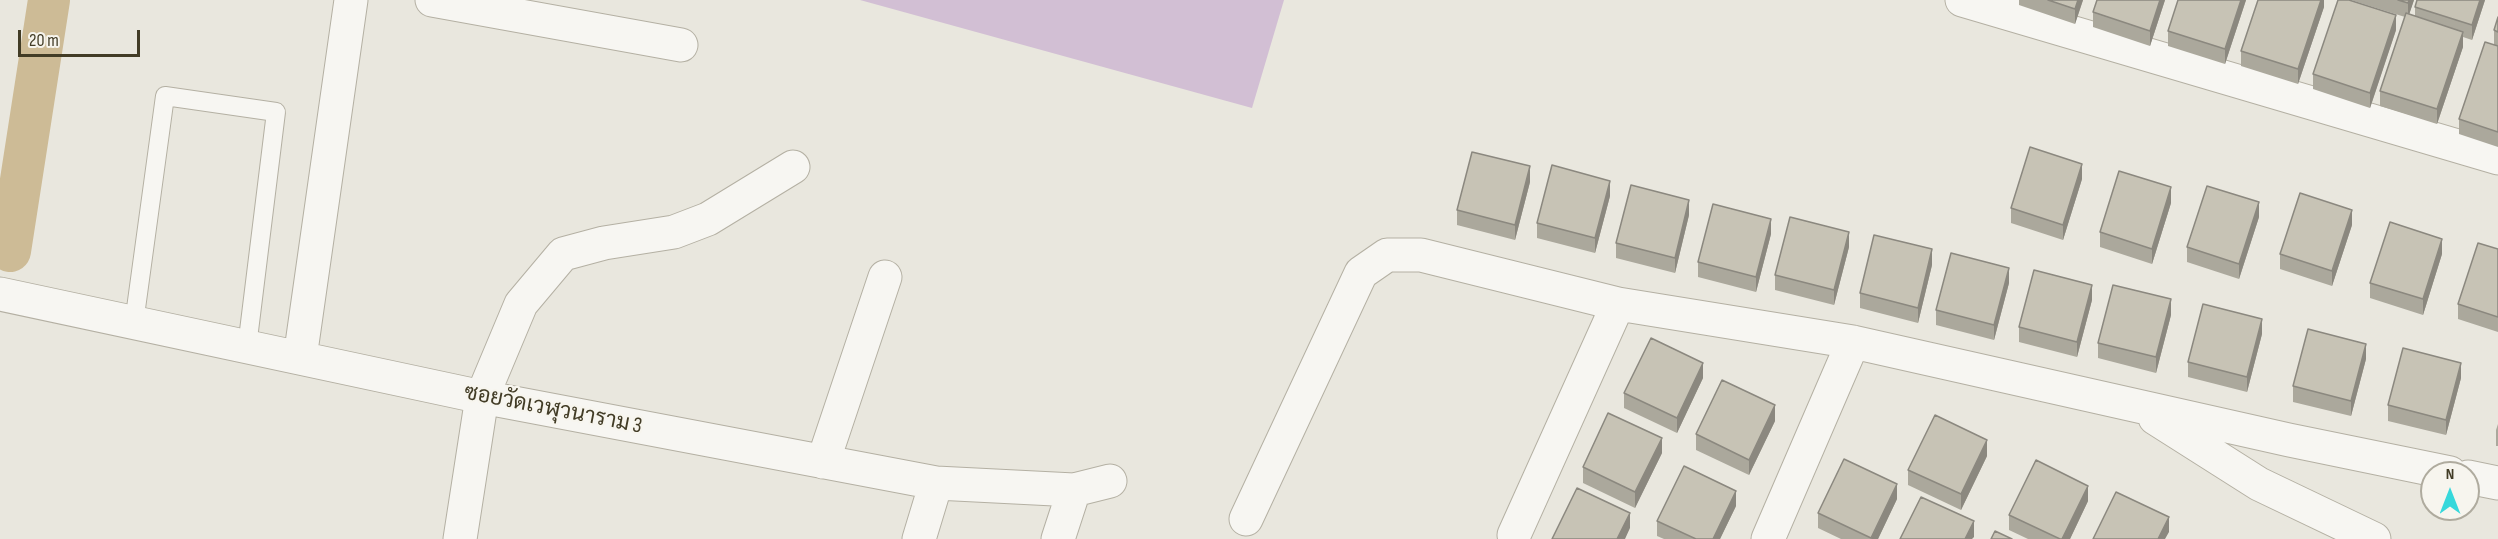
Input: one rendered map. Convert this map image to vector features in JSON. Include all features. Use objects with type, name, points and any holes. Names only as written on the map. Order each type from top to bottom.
[{"type":"street","points":[[300,358],[351,0]]},
{"type":"street","points":[[432,0],[681,45]]},
{"type":"street","points":[[1962,0],[2498,158]]},
{"type":"street","points":[[460,539],[482,397],[521,304],[563,254],[604,243],[674,232],[708,219],[793,167]]},
{"type":"street","points":[[1246,519],[1360,273],[1387,255],[1420,255],[1618,304],[1853,342],[2420,467]]},
{"type":"street","points":[[823,462],[885,278]]},
{"type":"street","name":"ซอยวัดเวฬุวนาราม 3","points":[[0,294],[482,397],[936,483],[1074,490],[1110,481]]},
{"type":"street","points":[[1514,535],[1618,304]]},
{"type":"street","points":[[1768,539],[1853,342]]},
{"type":"street","points":[[2134,405],[2259,484],[2374,539]]},
{"type":"street","points":[[2480,479],[2498,483]]},
{"type":"street","points":[[919,539],[936,483]]},
{"type":"street","points":[[1058,539],[1074,490]]},
{"type":"lane","points":[[134,323],[165,96],[276,112],[247,347]]},
{"type":"shaded area","points":[[860,0],[1284,0],[1252,108]]},
{"type":"building","points":[[2048,0],[2078,0],[2075,9]]},
{"type":"building","points":[[2097,0],[2160,0],[2150,31],[2093,12]]},
{"type":"building","points":[[2178,0],[2241,0],[2225,49],[2168,31]]},
{"type":"building","points":[[2258,0],[2321,0],[2298,69],[2241,51]]},
{"type":"building","points":[[2338,0],[2349,0],[2396,15],[2370,93],[2313,74]]},
{"type":"building","points":[[2417,0],[2480,0],[2472,25],[2415,7]]},
{"type":"building","points":[[2406,13],[2463,32],[2437,109],[2380,91]]},
{"type":"building","points":[[2498,17],[2498,32],[2494,30]]},
{"type":"building","points":[[2485,42],[2498,46],[2498,132],[2459,119]]},
{"type":"building","points":[[2030,147],[2082,164],[2063,225],[2011,208]]},
{"type":"building","points":[[1472,152],[1530,166],[1515,225],[1457,210]]},
{"type":"building","points":[[1552,165],[1610,181],[1595,238],[1537,223]]},
{"type":"building","points":[[2119,171],[2171,187],[2152,249],[2100,232]]},
{"type":"building","points":[[1631,185],[1689,200],[1675,258],[1616,243]]},
{"type":"building","points":[[2207,186],[2259,202],[2239,264],[2187,247]]},
{"type":"building","points":[[2300,193],[2352,210],[2332,271],[2280,254]]},
{"type":"building","points":[[1713,204],[1771,219],[1756,277],[1698,262]]},
{"type":"building","points":[[1790,217],[1849,232],[1834,290],[1775,275]]},
{"type":"building","points":[[2390,222],[2442,239],[2423,299],[2370,283]]},
{"type":"building","points":[[1874,235],[1932,249],[1918,308],[1860,293]]},
{"type":"building","points":[[2478,243],[2498,249],[2498,317],[2458,304]]},
{"type":"building","points":[[1951,253],[2009,268],[1994,325],[1936,310]]},
{"type":"building","points":[[2034,270],[2092,285],[2077,342],[2019,327]]},
{"type":"building","points":[[2113,285],[2171,299],[2156,357],[2098,343]]},
{"type":"building","points":[[2203,304],[2262,319],[2247,377],[2188,362]]},
{"type":"building","points":[[2308,329],[2366,344],[2351,401],[2293,386]]},
{"type":"building","points":[[1651,338],[1703,363],[1677,418],[1624,393]]},
{"type":"building","points":[[2403,348],[2461,363],[2446,420],[2388,405]]},
{"type":"building","points":[[1722,380],[1775,405],[1749,460],[1696,434]]},
{"type":"building","points":[[1608,413],[1662,438],[1635,492],[1583,467]]},
{"type":"building","points":[[1935,415],[1987,440],[1961,494],[1908,470]]},
{"type":"building","points":[[1844,459],[1897,484],[1871,538],[1818,513]]},
{"type":"building","points":[[2036,460],[2088,486],[2062,539],[2009,515]]},
{"type":"building","points":[[1684,466],[1736,491],[1713,539],[1696,539],[1657,521]]},
{"type":"building","points":[[1577,488],[1630,513],[1617,539],[1552,539]]},
{"type":"building","points":[[2116,492],[2169,517],[2158,539],[2093,539]]},
{"type":"building","points":[[1921,497],[1974,521],[1965,539],[1900,539]]},
{"type":"building","points":[[1995,531],[2012,539],[1991,539]]},
{"type":"waterway","points":[[10,251],[49,0]]}]
